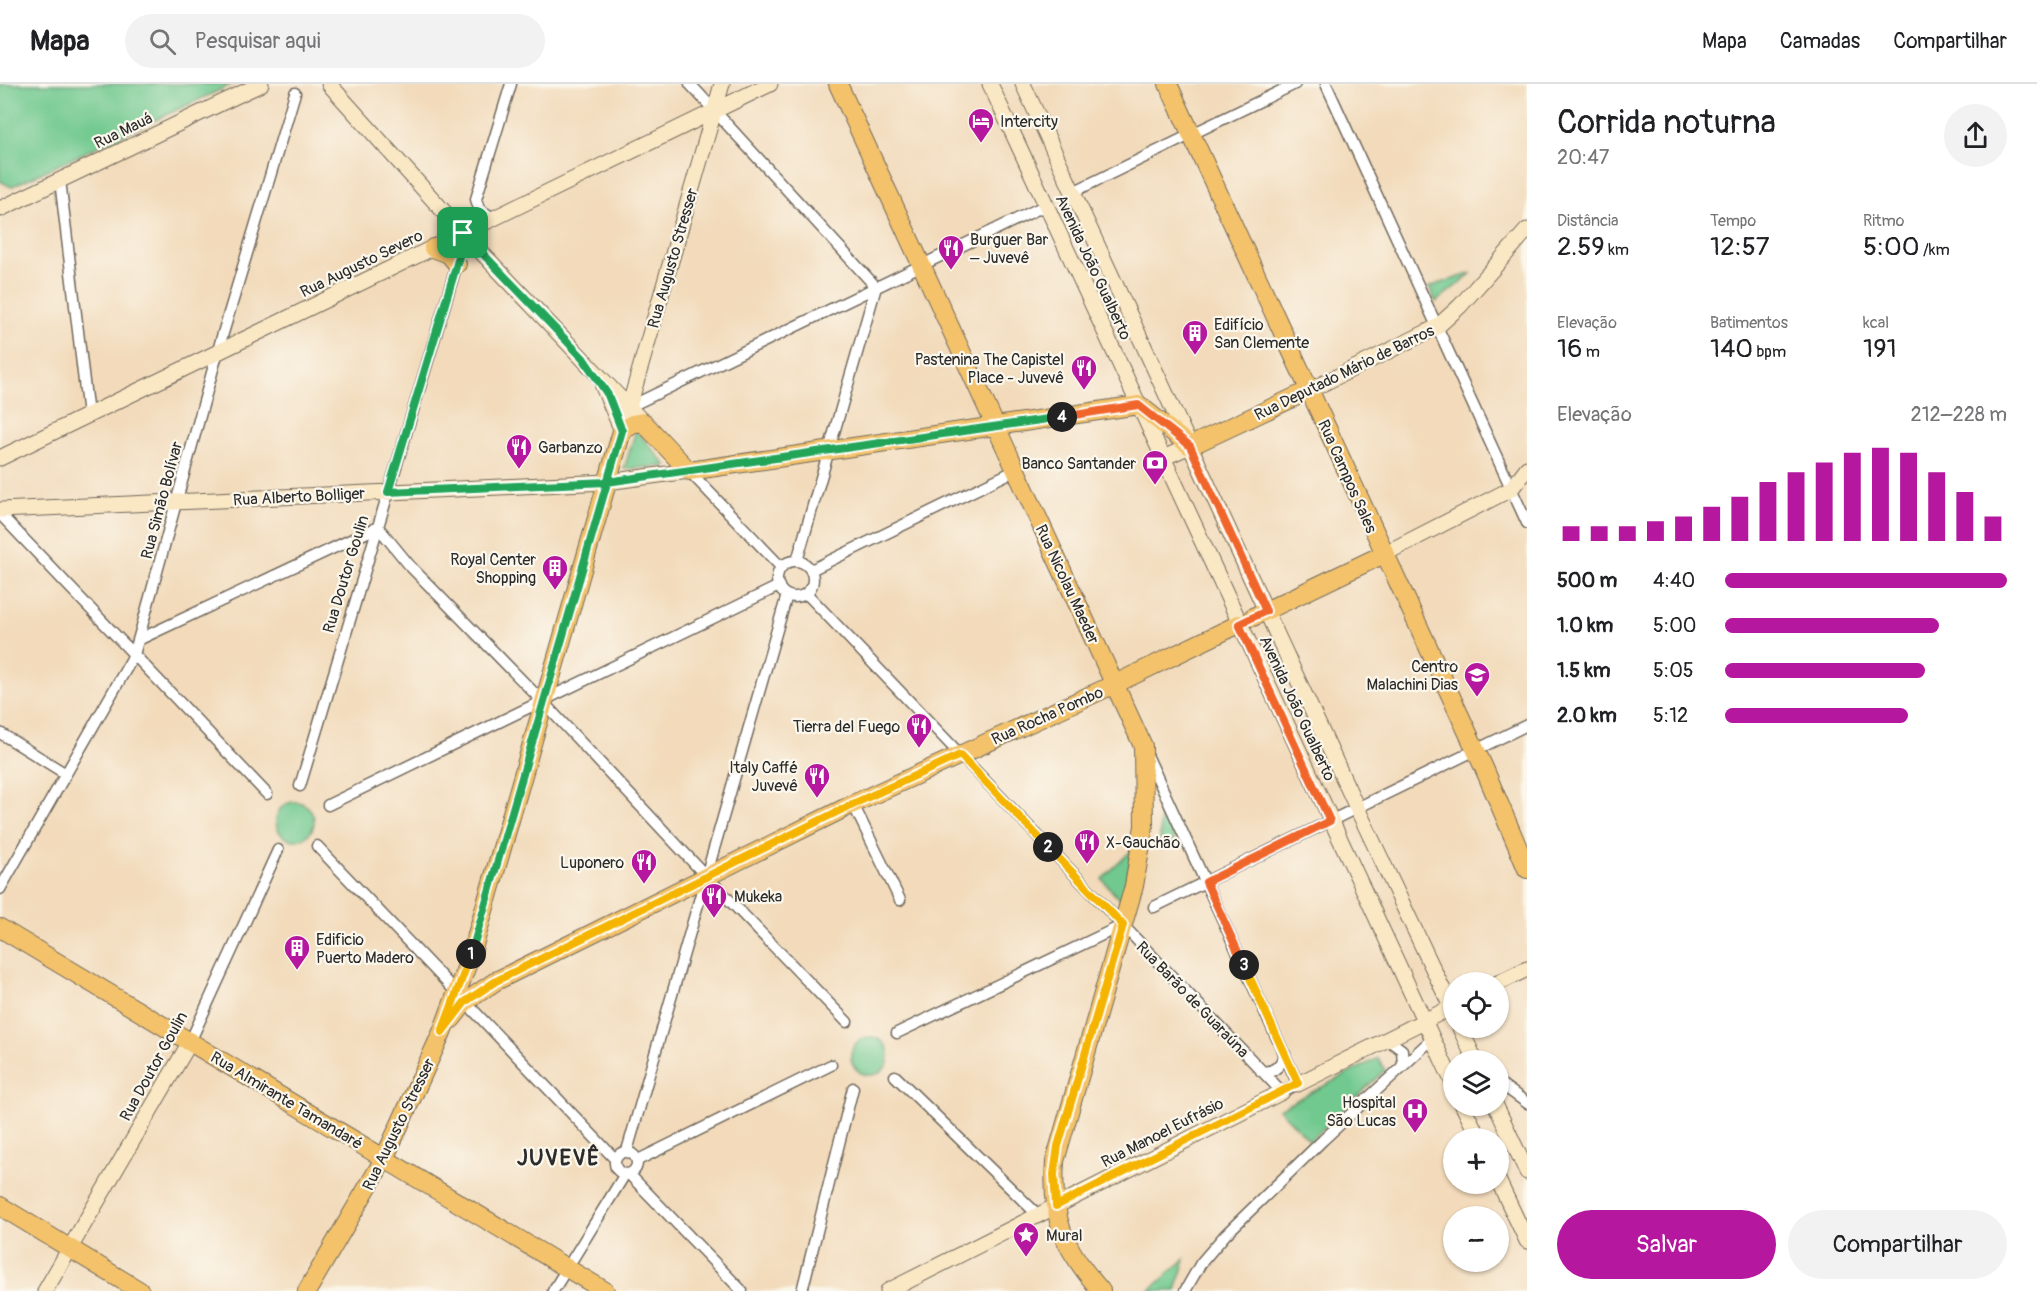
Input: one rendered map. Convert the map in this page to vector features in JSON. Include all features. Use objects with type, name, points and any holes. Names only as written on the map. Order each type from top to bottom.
[{"type":"main road","name":"Rua Nicolau Maeder","points":[[838,84],[1143,746]]},
{"type":"main road","name":"Rua Campos Sales","points":[[1168,84],[1476,750],[1527,869]]},
{"type":"main road","points":[[434,248],[449,254],[457,264]]},
{"type":"main road","name":"Rua Deputado Mário de Barros","points":[[1190,446],[1310,390]]},
{"type":"main road","points":[[1138,405],[1190,446]]},
{"type":"main road","name":"Rua Alberto Bolliger","points":[[689,471],[1138,405]]},
{"type":"main road","points":[[622,431],[632,424],[643,422],[689,471]]},
{"type":"main road","name":"Rua Augusto Stresser","points":[[461,997],[471,952],[622,431]]},
{"type":"main road","name":"Rua Rocha Pombo","points":[[442,1032],[461,997],[853,804],[1114,684],[1384,554]]},
{"type":"main road","points":[[1101,1291],[1067,1246],[1056,1206],[1054,1174],[1058,1146],[1134,886],[1144,826],[1143,746]]},
{"type":"main road","name":"Rua Almirante Tamandaré","points":[[0,928],[605,1291]]},
{"type":"main road","points":[[471,952],[478,974],[488,980],[496,981]]},
{"type":"main road","name":"Rua Augusto Stresser","points":[[308,1291],[384,1159],[442,1032]]},
{"type":"main road","points":[[0,1206],[140,1291]]},
{"type":"street","name":"Rua Mauá","points":[[0,209],[7,202],[60,180],[261,84]]},
{"type":"street","points":[[328,84],[463,233],[643,422]]},
{"type":"street","points":[[493,218],[479,209],[476,199],[511,84]]},
{"type":"street","points":[[690,84],[876,287]]},
{"type":"street","name":"Rua Augusto Stresser","points":[[622,431],[722,84]]},
{"type":"street","name":"Rua Augusto Severo","points":[[0,458],[770,84]]},
{"type":"street","name":"Avenida João Gualberto","points":[[990,84],[1163,458],[1357,808],[1443,988]]},
{"type":"street","name":"Avenida João Gualberto","points":[[1023,84],[1190,446],[1330,821],[1443,1062]]},
{"type":"street","points":[[1073,192],[1295,84]]},
{"type":"street","points":[[1326,84],[1527,523]]},
{"type":"street","name":"Rua Simão Bolívar","points":[[0,890],[134,655],[218,353],[295,93]]},
{"type":"street","points":[[60,180],[88,415]]},
{"type":"street","points":[[629,407],[1046,205]]},
{"type":"street","name":"Rua Deputado Mário de Barros","points":[[1310,390],[1437,327],[1460,306],[1527,230]]},
{"type":"street","name":"Rua Doutor Goulin","points":[[300,786],[457,264],[463,233]]},
{"type":"street","points":[[797,561],[876,287]]},
{"type":"street","points":[[583,358],[608,395],[622,431]]},
{"type":"street","name":"Rua Deputado Mário de Barros","points":[[1163,458],[1190,446]]},
{"type":"street","points":[[660,475],[672,467],[676,457]]},
{"type":"street","name":"Rua Rocha Pombo","points":[[1384,554],[1511,489],[1527,468]]},
{"type":"street","points":[[811,570],[1016,470]]},
{"type":"street","points":[[689,471],[781,567]]},
{"type":"street","name":"Rua Alberto Bolliger","points":[[0,512],[607,482],[689,471]]},
{"type":"street","points":[[0,512],[267,794]]},
{"type":"street","points":[[138,640],[378,527],[410,566],[543,702],[847,1022]]},
{"type":"street","points":[[797,561],[811,570],[813,580],[806,593],[797,597],[787,595],[778,586],[777,576],[781,567],[789,562],[797,561]]},
{"type":"street","points":[[328,805],[778,586]]},
{"type":"street","name":"Rua Barão de Guaraúna","points":[[806,593],[1282,1092]]},
{"type":"street","points":[[627,1151],[787,595]]},
{"type":"street","points":[[1154,908],[1527,725]]},
{"type":"street","points":[[0,733],[66,774]]},
{"type":"street","name":"Rua Nicolau Maeder","points":[[1143,746],[1298,1083]]},
{"type":"street","points":[[853,804],[900,900]]},
{"type":"street","points":[[317,846],[615,1159],[617,1169],[627,1174],[742,1291]]},
{"type":"street","name":"Rua Doutor Goulin","points":[[45,1291],[190,1042],[278,850]]},
{"type":"street","points":[[897,1033],[1123,925]]},
{"type":"street","points":[[1509,978],[1527,969]]},
{"type":"street","name":"Rua Manoel Eufrásio","points":[[888,1291],[1298,1083],[1443,1013]]},
{"type":"street","points":[[1388,1039],[1402,1050],[1403,1065]]},
{"type":"street","points":[[1185,1291],[1201,1263],[1225,1235],[1432,1039]]},
{"type":"street","points":[[1262,1071],[1274,1070],[1280,1065],[1285,1054]]},
{"type":"street","points":[[553,1291],[627,1174],[635,1170],[638,1160],[831,1065]]},
{"type":"street","points":[[895,1076],[1038,1215]]},
{"type":"street","points":[[802,1291],[853,1088]]},
{"type":"street","points":[[1509,1090],[1527,1103]]},
{"type":"street","points":[[1501,1116],[1527,1172]]},
{"type":"street","points":[[615,1159],[620,1153],[627,1151],[634,1154],[638,1160]]},
{"type":"street","points":[[1505,1194],[1527,1240]]},
{"type":"green space","points":[[0,84],[233,84],[11,187],[0,181]]},
{"type":"green space","points":[[1472,273],[1436,302],[1429,287]]},
{"type":"green space","points":[[636,430],[667,466],[624,469]]},
{"type":"green space","points":[[295,802],[309,807],[314,821],[309,835],[295,840],[281,835],[276,821],[281,807]]},
{"type":"green space","points":[[1160,802],[1175,840],[1160,849]]},
{"type":"green space","points":[[1133,849],[1122,903],[1102,879]]},
{"type":"green space","points":[[870,1037],[883,1043],[889,1056],[883,1069],[870,1075],[857,1069],[851,1056],[857,1043]]},
{"type":"green space","points":[[1378,1058],[1385,1070],[1310,1141],[1279,1109]]},
{"type":"green space","points":[[1185,1259],[1176,1291],[1149,1291]]},
{"type":"place","name":"Intercity","points":[[981,144]]},
{"type":"place","name":"Burguer Bar – Juvevê","points":[[951,271]]},
{"type":"place","name":"Edifício San Clemente","points":[[1195,356]]},
{"type":"place","name":"Pastenina The Capistel Place - Juvevê","points":[[1084,391]]},
{"type":"place","name":"Garbanzo","points":[[519,470]]},
{"type":"place","name":"Banco Santander","points":[[1155,486]]},
{"type":"place","name":"Royal Center Shopping","points":[[555,591]]},
{"type":"place","name":"Centro Malachini Dias","points":[[1477,698]]},
{"type":"place","name":"Tierra del Fuego","points":[[919,749]]},
{"type":"place","name":"Italy Caffé Juvevê","points":[[817,799]]},
{"type":"place","name":"X-Gauchão","points":[[1087,865]]},
{"type":"place","name":"Luponero","points":[[644,885]]},
{"type":"place","name":"Mukeka","points":[[714,919]]},
{"type":"place","name":"Edificio Puerto Madero","points":[[297,971]]},
{"type":"place","name":"Hospital São Lucas","points":[[1415,1134]]},
{"type":"place","name":"Mural","points":[[1026,1258]]},
{"type":"district","name":"JUVEVÊ","points":[[559,1157]]},
{"type":"route","points":[[463,233],[462,247],[388,492],[607,482],[1138,405],[1190,446],[1266,611],[1239,624],[1330,821],[1206,882],[1298,1083],[1056,1206],[1054,1174],[1058,1146],[1123,925],[960,755],[853,804],[496,981],[465,1002],[442,1032],[471,952],[543,702],[583,564],[607,482],[622,431],[608,395],[583,358],[463,233]]}]
